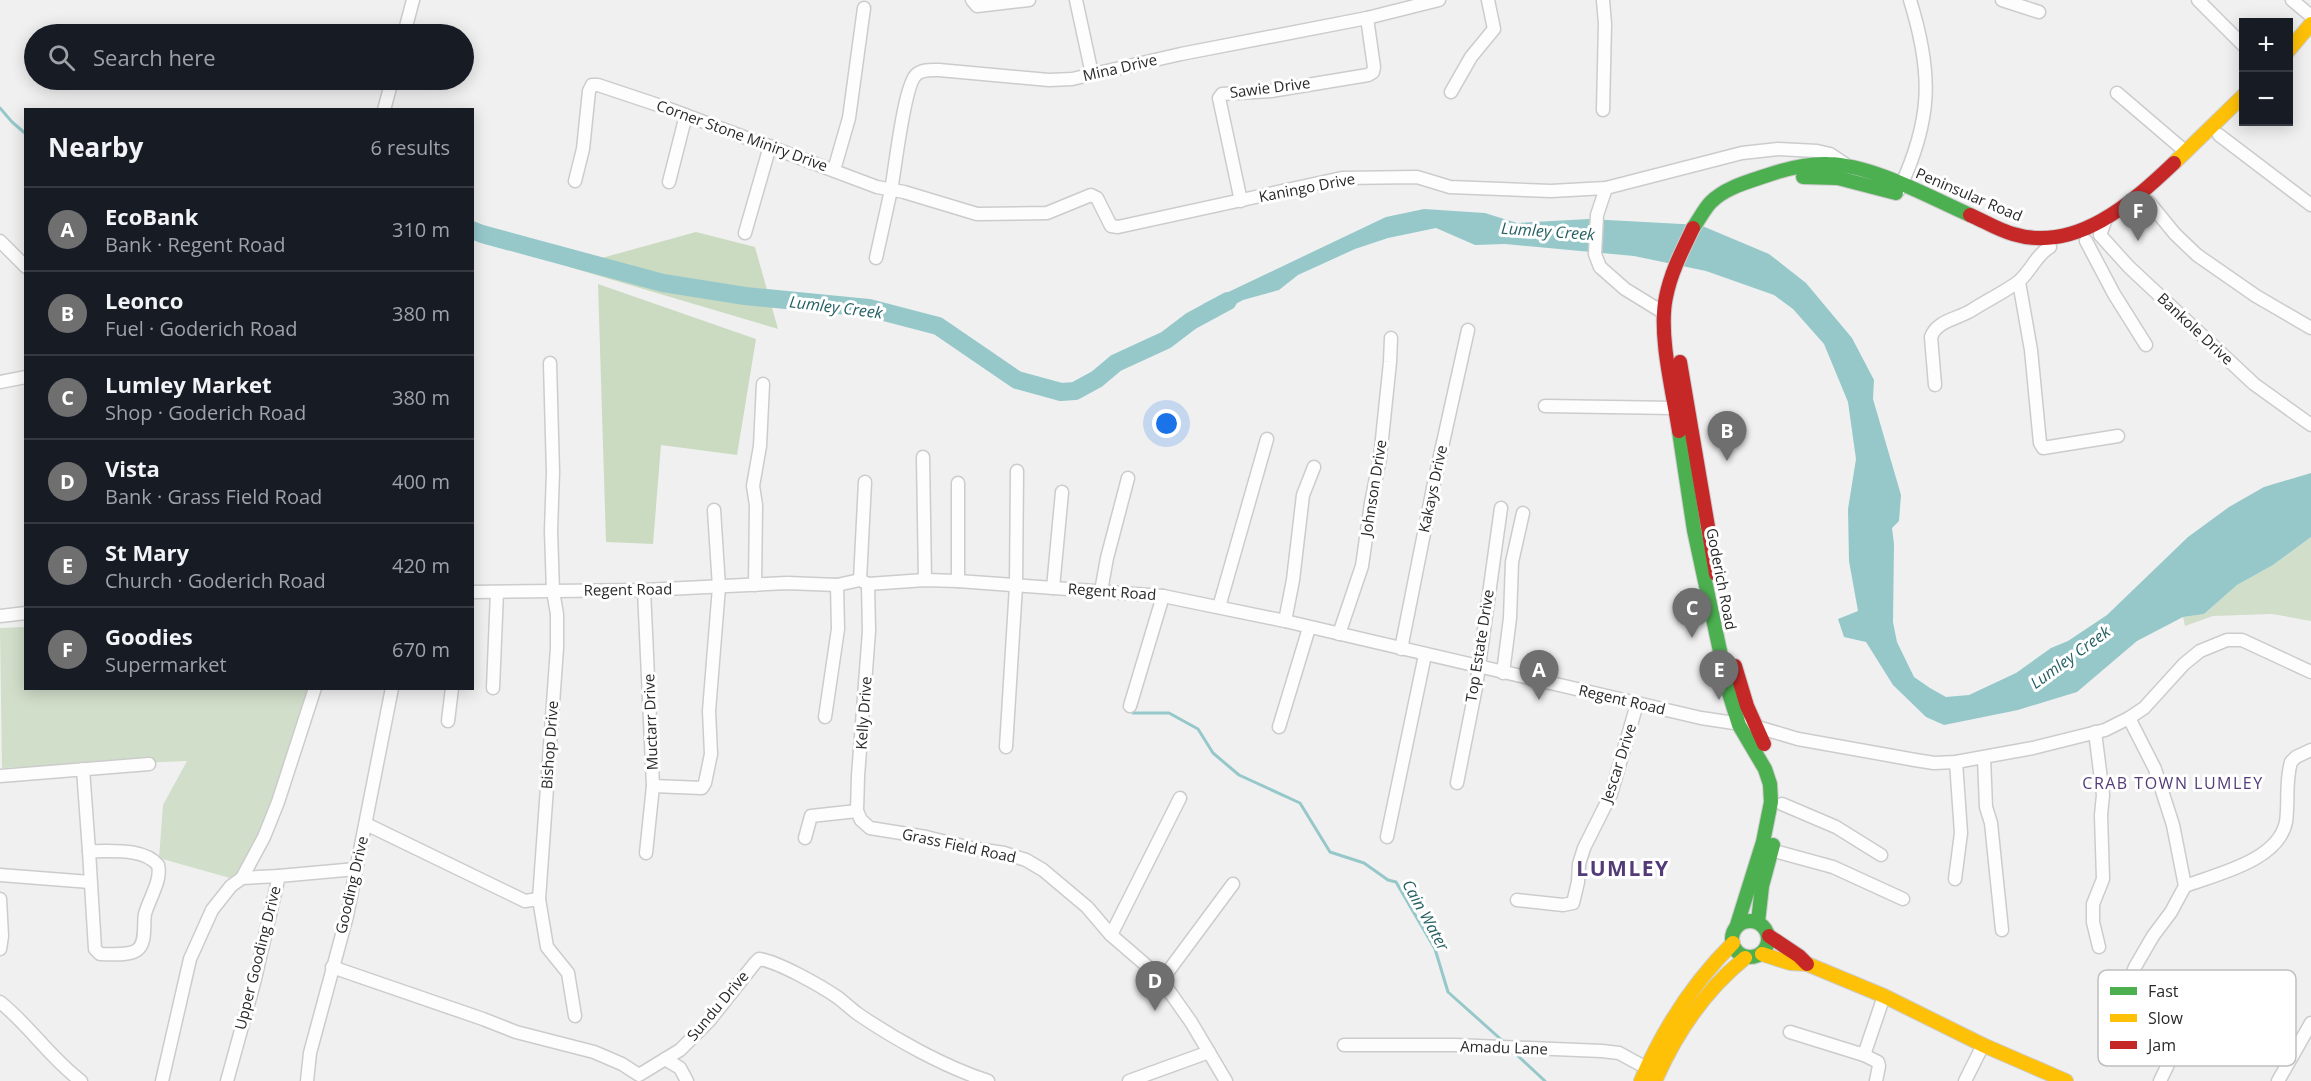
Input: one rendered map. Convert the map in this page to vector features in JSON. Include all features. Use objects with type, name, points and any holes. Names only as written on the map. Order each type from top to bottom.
[{"type":"main road","points":[[2293,46],[2311,24]]},
{"type":"main road","points":[[2293,62],[2311,40]]},
{"type":"main road","name":"Peninsular Road","points":[[1668,305],[1672,272],[1693,228],[1734,188],[1780,171],[1805,165],[1829,164],[1847,173],[1899,189],[2012,234],[2035,238],[2063,236],[2106,219],[2140,195],[2239,100]]},
{"type":"main road","name":"Peninsular Road","points":[[1899,189],[2010,242],[2036,247],[2065,247],[2100,235],[2148,201],[2239,116]]},
{"type":"main road","name":"Goderich Road","points":[[1668,305],[1665,341],[1674,408],[1694,530],[1712,620],[1739,725],[1752,743],[1770,784],[1771,802],[1763,842],[1737,924]]},
{"type":"main road","name":"Goderich Road","points":[[1668,305],[1717,580],[1739,685],[1754,726],[1781,781],[1782,804],[1762,886],[1758,922]]},
{"type":"main road","points":[[1745,958],[1736,950],[1732,943],[1732,936],[1737,924],[1745,921],[1758,922],[1766,930],[1768,943],[1762,954]]},
{"type":"main road","points":[[1768,936],[1799,956],[1807,964]]},
{"type":"main road","points":[[1650,1076],[1690,991],[1732,943]]},
{"type":"main road","points":[[1650,1076],[1703,997],[1726,972],[1745,958],[1762,954],[1790,963],[1807,964],[1884,996],[1983,1045],[2066,1081]]},
{"type":"street","points":[[407,24],[413,0]]},
{"type":"street","points":[[972,0],[977,6],[1029,0]]},
{"type":"street","points":[[1076,0],[1092,74]]},
{"type":"street","name":"Mina Drive","points":[[891,190],[911,82],[916,74],[925,70],[1049,80],[1092,74],[1367,18],[1439,0]]},
{"type":"street","points":[[1451,92],[1471,57],[1494,29],[1488,0]]},
{"type":"street","points":[[1603,0],[1605,24],[1603,111]]},
{"type":"street","points":[[1899,189],[1919,141],[1925,94],[1926,66],[1910,0]]},
{"type":"street","points":[[2002,0],[2038,12]]},
{"type":"street","points":[[2198,0],[2239,41]]},
{"type":"street","points":[[2292,0],[2311,16]]},
{"type":"street","points":[[834,170],[849,118],[864,8]]},
{"type":"street","name":"Sawie Drive","points":[[1241,201],[1220,98],[1222,94],[1271,91],[1368,75],[1373,72],[1374,67],[1367,18]]},
{"type":"street","name":"Corner Stone Miniry Drive","points":[[575,181],[583,149],[589,91],[592,85],[598,85],[686,115],[877,187],[891,190]]},
{"type":"street","points":[[385,108],[389,90]]},
{"type":"street","points":[[2116,93],[2186,152]]},
{"type":"street","points":[[669,182],[686,115]]},
{"type":"street","points":[[2219,135],[2311,205]]},
{"type":"street","points":[[745,233],[770,146]]},
{"type":"street","name":"Kaningo Drive","points":[[891,190],[977,214],[1047,213],[1091,195],[1097,198],[1112,226],[1118,227],[1342,178],[1417,177],[1457,188],[1551,191],[1606,188],[1742,153],[1778,148],[1830,154],[1847,173]]},
{"type":"street","points":[[1606,188],[1597,215],[1595,254],[1600,267],[1625,289],[1668,305]]},
{"type":"street","points":[[876,258],[891,190]]},
{"type":"street","points":[[2148,201],[2175,234],[2197,255],[2256,296],[2311,328]]},
{"type":"street","points":[[2100,235],[2106,219]]},
{"type":"street","name":"Bankole Drive","points":[[2100,235],[2128,267],[2254,384],[2311,425]]},
{"type":"street","points":[[0,241],[24,265]]},
{"type":"street","points":[[2085,241],[2146,345]]},
{"type":"street","points":[[1935,385],[1931,337],[1933,330],[1971,312],[2019,282],[2044,251],[2050,247]]},
{"type":"street","points":[[2019,282],[2031,350],[2040,443],[2043,448],[2118,436]]},
{"type":"street","name":"Kakays Drive","points":[[1401,649],[1429,506],[1468,330]]},
{"type":"street","name":"Johnson Drive","points":[[1339,634],[1362,566],[1380,458],[1391,338]]},
{"type":"street","name":"Bishop Drive","points":[[550,363],[553,591],[557,615],[557,648],[539,899],[547,947],[568,973],[575,1016]]},
{"type":"street","points":[[0,382],[24,377]]},
{"type":"street","points":[[755,585],[756,504],[753,486],[760,446],[763,384]]},
{"type":"street","points":[[1545,406],[1674,408]]},
{"type":"street","points":[[1218,607],[1244,526],[1267,439]]},
{"type":"street","points":[[923,457],[925,580]]},
{"type":"street","points":[[1285,621],[1296,559],[1303,495],[1314,467]]},
{"type":"street","points":[[1006,747],[1016,586],[1017,471]]},
{"type":"street","points":[[1101,591],[1112,537],[1128,478]]},
{"type":"street","name":"Kelly Drive","points":[[857,811],[869,631],[864,582],[866,482]]},
{"type":"street","points":[[958,483],[958,581]]},
{"type":"street","points":[[1053,588],[1062,492]]},
{"type":"street","name":"Top Estate Drive","points":[[1457,783],[1479,667],[1501,508]]},
{"type":"street","points":[[653,786],[702,788],[705,783],[711,754],[709,711],[719,587],[714,510]]},
{"type":"street","points":[[1503,673],[1510,618],[1512,562],[1523,513]]},
{"type":"street","name":"Regent Road","points":[[474,592],[644,590],[787,583],[837,585],[925,580],[1163,596],[1285,621],[1637,704],[1754,726],[1798,740],[1925,762],[1956,762],[1984,758],[2095,732],[2129,718],[2144,708],[2199,651],[2227,640],[2242,640],[2311,672]]},
{"type":"street","points":[[825,717],[838,629],[837,585]]},
{"type":"street","name":"Muctarr Drive","points":[[644,590],[653,786],[646,854]]},
{"type":"street","points":[[493,688],[497,592]]},
{"type":"street","points":[[1130,706],[1163,596]]},
{"type":"street","points":[[0,616],[24,614]]},
{"type":"street","points":[[1279,727],[1310,628]]},
{"type":"street","points":[[1388,837],[1425,655]]},
{"type":"street","points":[[162,1081],[187,970],[196,942],[212,910],[231,886],[242,878],[264,837],[278,802],[314,690]]},
{"type":"street","name":"Gooding Drive","points":[[308,1081],[310,1053],[347,916],[392,690]]},
{"type":"street","points":[[448,721],[452,690]]},
{"type":"street","name":"Jescar Drive","points":[[1516,900],[1563,905],[1573,903],[1579,864],[1611,794],[1637,704]]},
{"type":"street","points":[[2129,718],[2155,769],[2173,825],[2185,886],[2171,912],[2152,936],[2134,970]]},
{"type":"street","points":[[2095,732],[2103,795],[2101,815],[2103,879],[2093,904],[2093,922],[2099,947]]},
{"type":"street","points":[[2185,886],[2249,863],[2273,846],[2286,823],[2290,762],[2311,750]]},
{"type":"street","points":[[1984,758],[1986,807],[1991,823],[2002,930]]},
{"type":"street","points":[[1955,879],[1961,833],[1956,762]]},
{"type":"street","points":[[0,776],[149,764]]},
{"type":"street","points":[[82,769],[94,944],[97,952],[126,953],[137,950],[141,945],[146,911],[159,877],[158,865],[145,856],[132,853],[88,851]]},
{"type":"street","points":[[1111,935],[1180,798]]},
{"type":"street","points":[[1782,804],[1836,827],[1881,855]]},
{"type":"street","points":[[805,838],[811,816],[857,811]]},
{"type":"street","name":"Grass Field Road","points":[[857,811],[861,820],[870,828],[926,837],[1004,853],[1026,860],[1066,888],[1111,935],[1161,981],[1191,1022],[1226,1081]]},
{"type":"street","points":[[366,824],[525,901],[539,899]]},
{"type":"street","points":[[1772,849],[1833,867],[1903,899]]},
{"type":"street","name":"Upper Gooding Drive","points":[[227,1081],[254,983],[279,876],[356,869]]},
{"type":"street","points":[[0,875],[90,882]]},
{"type":"street","points":[[242,878],[279,876]]},
{"type":"street","points":[[1161,981],[1233,884]]},
{"type":"street","points":[[0,899],[2,936],[0,948]]},
{"type":"street","name":"Sundu Drive","points":[[332,967],[516,1032],[594,1052],[622,1064],[640,1078],[680,1050],[709,1021],[759,959],[766,960],[836,996],[856,1013],[891,1035],[982,1080]]},
{"type":"street","points":[[1864,1055],[1884,996]]},
{"type":"street","points":[[0,1002],[18,1016],[67,1070],[81,1081]]},
{"type":"street","points":[[2296,1049],[2311,1023]]},
{"type":"street","points":[[1790,1032],[1864,1055],[1878,1062],[1876,1081]]},
{"type":"street","name":"Amadu Lane","points":[[1344,1045],[1478,1046],[1602,1051],[1618,1053],[1650,1076]]},
{"type":"street","points":[[1965,1081],[1983,1045]]},
{"type":"street","points":[[1129,1081],[1209,1052]]},
{"type":"street","points":[[665,1059],[680,1068],[687,1081]]},
{"type":"street","points":[[2160,1081],[2167,1066]]},
{"type":"street","points":[[2278,1081],[2287,1066]]},
{"type":"green space","points":[[696,232],[755,247],[778,329],[569,267]]},
{"type":"green space","points":[[598,284],[756,339],[737,455],[661,445],[653,544],[606,542]]},
{"type":"green space","points":[[2311,537],[2311,621],[2272,614],[2213,616],[2185,626],[2183,617],[2204,614],[2237,585],[2273,565]]},
{"type":"green space","points":[[24,627],[24,690],[309,690],[264,832],[237,880],[159,858],[163,805],[187,761],[2,768],[0,628]]},
{"type":"water","points":[[1424,209],[1485,213],[1517,223],[1589,219],[1700,225],[1769,254],[1806,283],[1852,338],[1874,380],[1873,399],[1901,495],[1899,521],[1892,528],[1894,544],[1893,622],[1897,642],[1914,677],[1946,697],[1969,695],[2016,673],[2051,648],[2068,641],[2107,615],[2188,537],[2229,507],[2264,487],[2311,473],[2311,537],[2273,565],[2237,585],[2204,614],[2183,617],[2137,641],[2077,692],[2018,710],[1944,725],[1926,717],[1893,685],[1866,642],[1844,637],[1838,619],[1858,611],[1849,561],[1848,509],[1856,459],[1848,402],[1824,344],[1793,309],[1774,295],[1706,271],[1634,256],[1505,244],[1475,245],[1436,228],[1388,238],[1355,249],[1298,275],[1279,290],[1243,300],[1209,318],[1203,304],[1386,217]]},
{"type":"waterway","points":[[0,108],[24,132]]},
{"type":"waterway","name":"Lumley Creek","points":[[474,231],[663,283],[745,296],[869,308],[938,326],[1017,380],[1061,392],[1075,391],[1097,379],[1116,363],[1166,340],[1191,321],[1228,301]]},
{"type":"waterway","name":"Cain Water","points":[[1133,713],[1169,713],[1198,729],[1213,753],[1239,775],[1300,803],[1330,852],[1364,863],[1388,880],[1396,882],[1435,949],[1448,992],[1505,1043]]},
{"type":"waterway","name":"Cain Water","points":[[1518,1056],[1545,1081]]},
{"type":"traffic: fast","points":[[1693,228],[1711,202],[1729,189],[1788,169],[1820,164],[1845,166],[1882,176],[1970,215]]},
{"type":"traffic: fast","points":[[1803,177],[1838,178],[1896,193]]},
{"type":"traffic: fast","points":[[1679,431],[1694,530],[1729,693],[1739,725],[1765,769],[1770,784],[1771,802],[1763,842],[1737,925]]},
{"type":"traffic: fast","points":[[1758,922],[1762,886],[1773,845]]},
{"type":"traffic: fast","points":[[1750,921],[1763,926],[1768,939],[1763,952],[1750,957],[1737,952],[1732,939],[1737,926],[1750,921]]},
{"type":"traffic: slow","points":[[2293,45],[2311,24]]},
{"type":"traffic: slow","points":[[2174,163],[2239,100]]},
{"type":"traffic: slow","points":[[1641,1081],[1659,1043],[1680,1008],[1718,958],[1733,943]]},
{"type":"traffic: slow","points":[[1762,954],[1790,963],[1807,964],[1884,996],[1983,1045],[2066,1081]]},
{"type":"traffic: slow","points":[[1655,1081],[1672,1046],[1692,1014],[1717,984],[1745,958]]},
{"type":"traffic: jam","points":[[1970,215],[2013,234],[2036,238],[2059,237],[2101,221],[2140,194],[2174,163]]},
{"type":"traffic: jam","points":[[1679,431],[1667,363],[1664,312],[1671,279],[1693,228]]},
{"type":"traffic: jam","points":[[1680,362],[1716,574]]},
{"type":"traffic: jam","points":[[1735,666],[1747,706],[1764,744]]},
{"type":"traffic: jam","points":[[1769,936],[1807,964]]},
{"type":"place","name":"Goodies","points":[[2138,241]]},
{"type":"place","name":"Leonco","points":[[1727,461]]},
{"type":"place","name":"Lumley Market","points":[[1692,638]]},
{"type":"place","name":"EcoBank","points":[[1539,700]]},
{"type":"place","name":"St Mary","points":[[1719,700]]},
{"type":"place","name":"Vista","points":[[1155,1011]]},
{"type":"district","name":"CRAB TOWN LUMLEY","points":[[2173,783]]},
{"type":"district","name":"LUMLEY","points":[[1623,869]]}]
